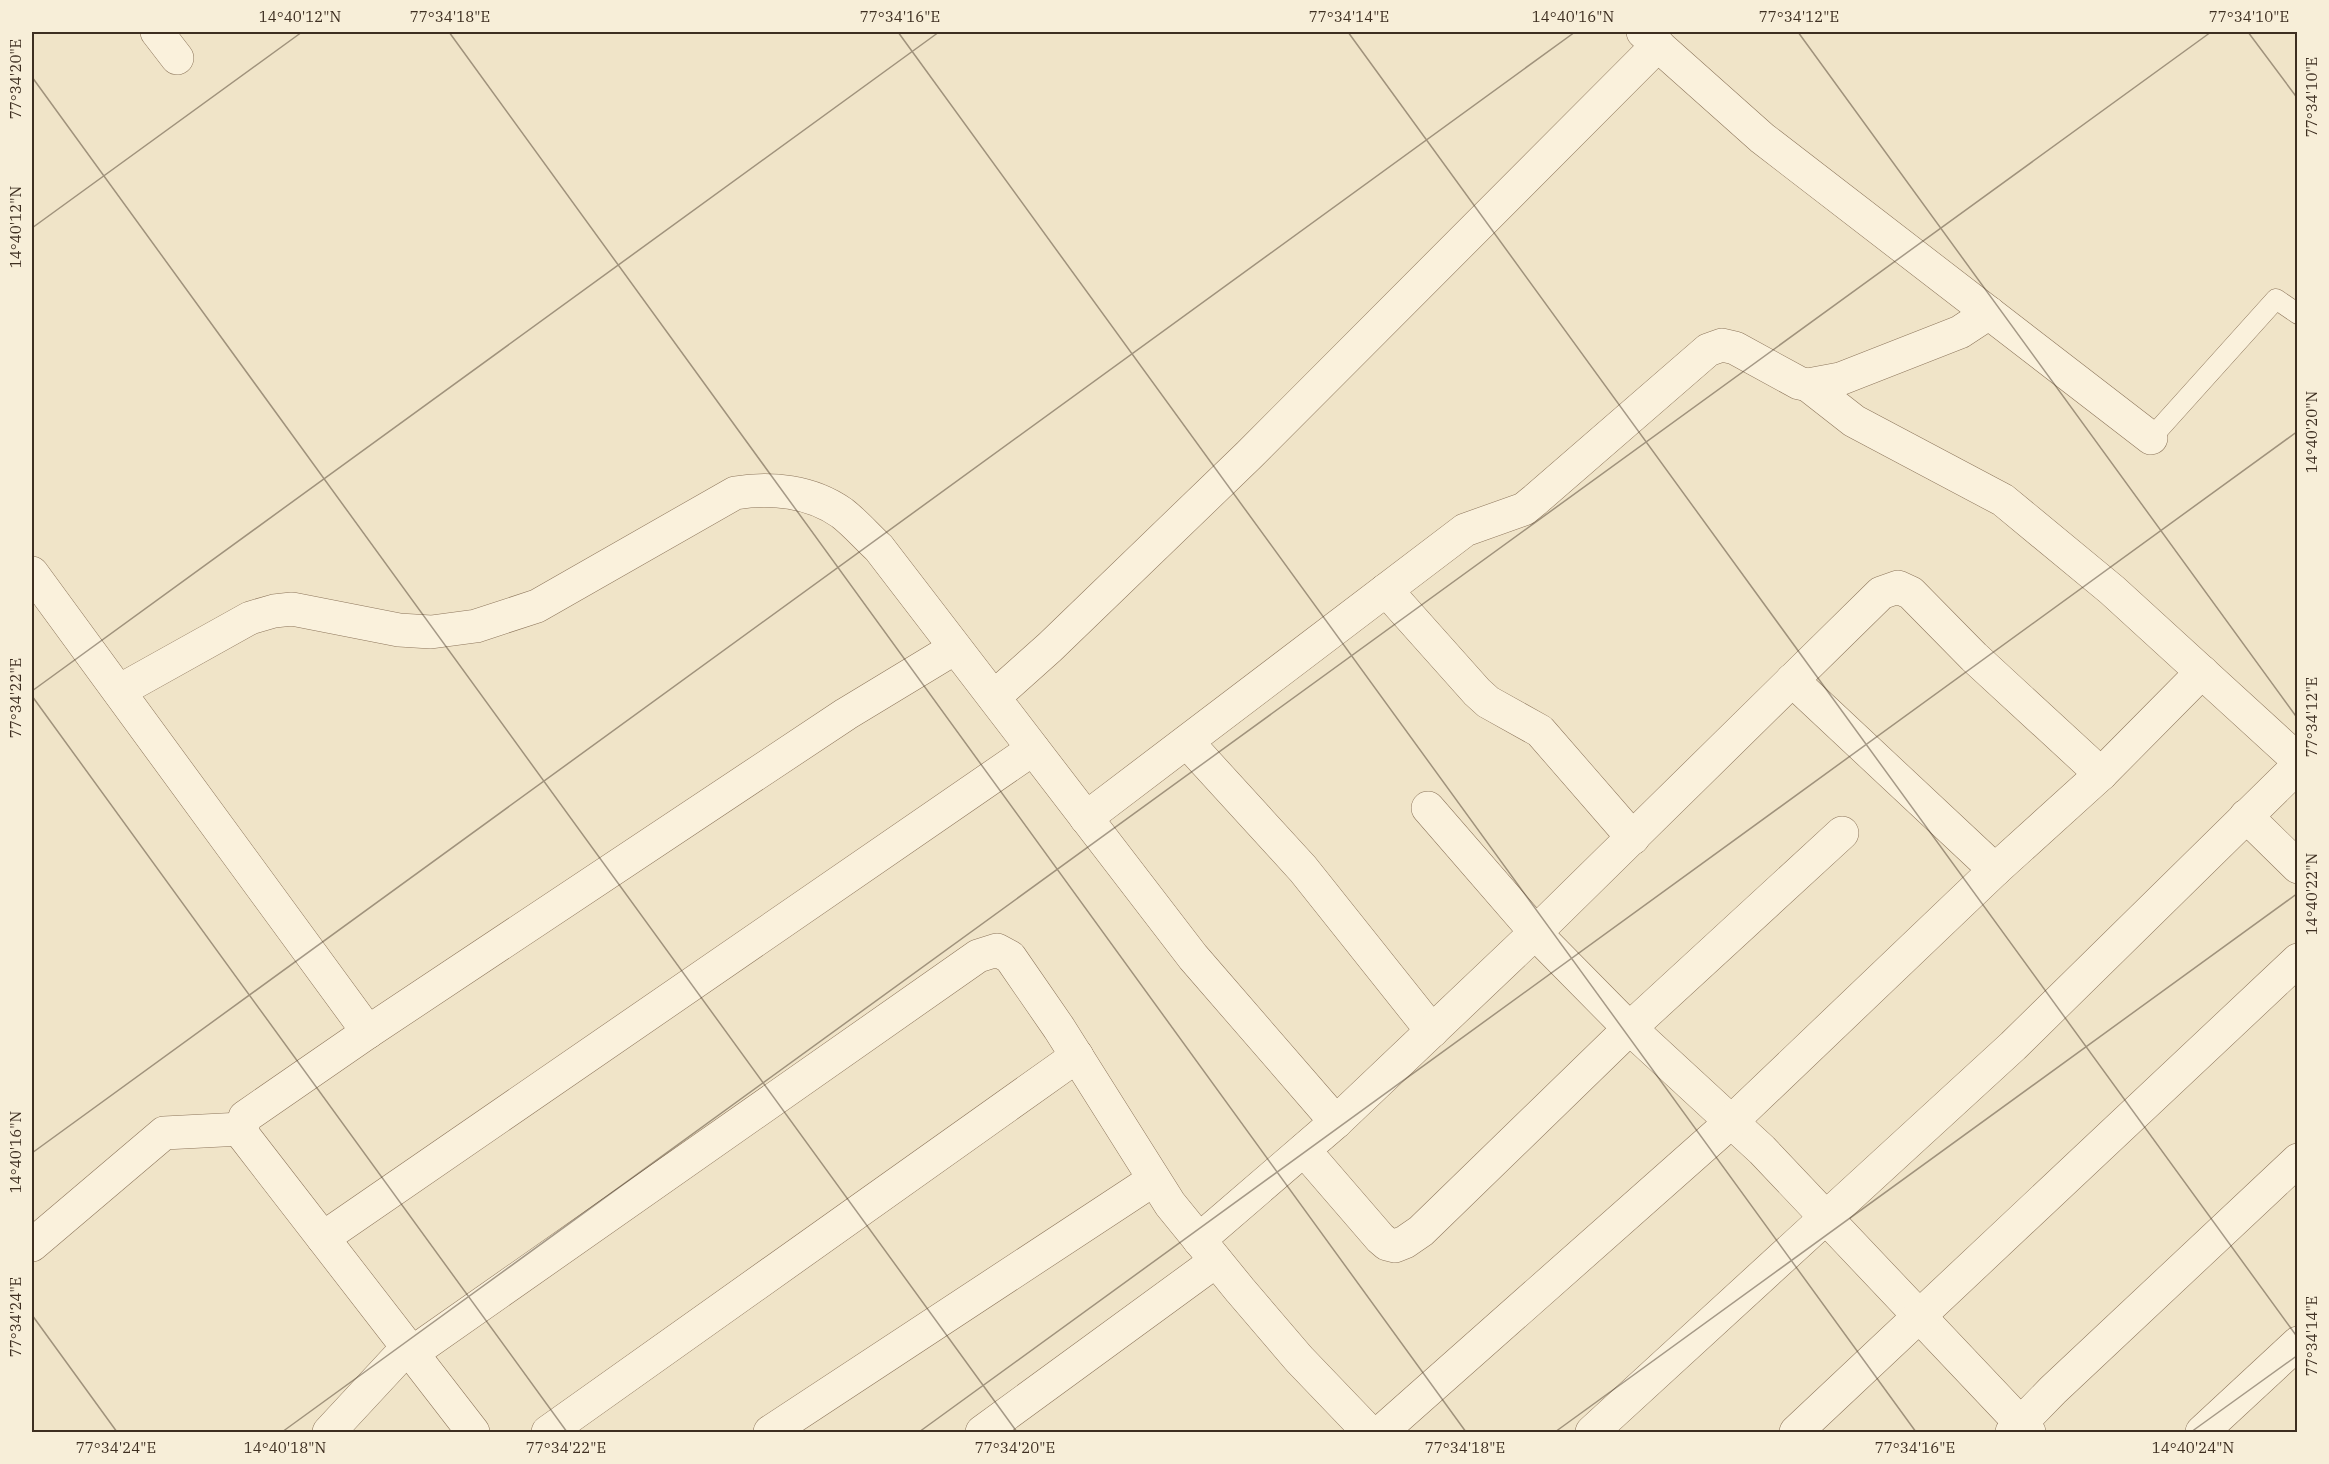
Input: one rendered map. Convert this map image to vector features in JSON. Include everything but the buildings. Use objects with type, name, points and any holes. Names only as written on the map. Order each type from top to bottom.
[{"type":"street","points":[[157,32],[177,58]]},
{"type":"street","points":[[994,697],[1050,647],[1249,455],[1650,38],[1762,138],[2151,438]]},
{"type":"street","points":[[1086,818],[1465,530],[1524,508],[1535,500],[1708,350],[1722,345],[1735,348],[1798,383],[1808,385],[1840,379],[1949,336],[1974,324],[1989,313]]},
{"type":"street","points":[[1808,385],[1854,421],[2003,500],[2112,590],[2298,760]]},
{"type":"street","points":[[119,691],[250,618],[274,610],[292,609],[399,630],[431,632],[476,626],[507,618],[537,606],[735,493],[756,490],[784,491],[816,499],[842,513],[879,549],[1193,957],[1336,1122]]},
{"type":"street","points":[[32,573],[368,1032]]},
{"type":"street","points":[[982,1432],[1207,1250],[1304,1150],[1536,932],[1881,593],[1898,587],[1905,589],[1974,657],[2102,774]]},
{"type":"street","points":[[1386,591],[1477,692],[1488,702],[1540,731],[1633,838]]},
{"type":"street","points":[[473,1432],[244,1136],[242,1129],[245,1117],[250,1111],[846,714],[955,648]]},
{"type":"street","points":[[1381,1432],[1731,1122],[1995,870],[2102,774],[2202,672]]},
{"type":"street","points":[[1792,680],[1995,870]]},
{"type":"street","points":[[1187,742],[1303,869],[1432,1031]]},
{"type":"street","points":[[323,1238],[1033,749]]},
{"type":"street","points":[[1592,1432],[2013,1046],[2298,766]]},
{"type":"street","points":[[1428,808],[1536,932],[1630,1028],[1762,1150],[1919,1316],[2021,1430],[2053,1390],[2298,1160]]},
{"type":"street","points":[[2246,816],[2298,867]]},
{"type":"street","points":[[1304,1150],[1380,1238],[1387,1244],[1395,1246],[1405,1242],[1421,1231],[1630,1028],[1842,833]]},
{"type":"street","points":[[329,1432],[409,1351],[978,956],[997,950],[1010,957],[1077,1056],[1153,1180],[1207,1250],[1299,1359],[1369,1432]]},
{"type":"street","points":[[1796,1432],[2298,960]]},
{"type":"street","points":[[548,1432],[1077,1056]]},
{"type":"street","points":[[32,1245],[164,1133],[242,1129]]},
{"type":"street","points":[[770,1432],[1153,1180]]},
{"type":"street","points":[[2202,1432],[2298,1343]]},
{"type":"lane","points":[[2151,438],[2276,299],[2298,314]]}]
